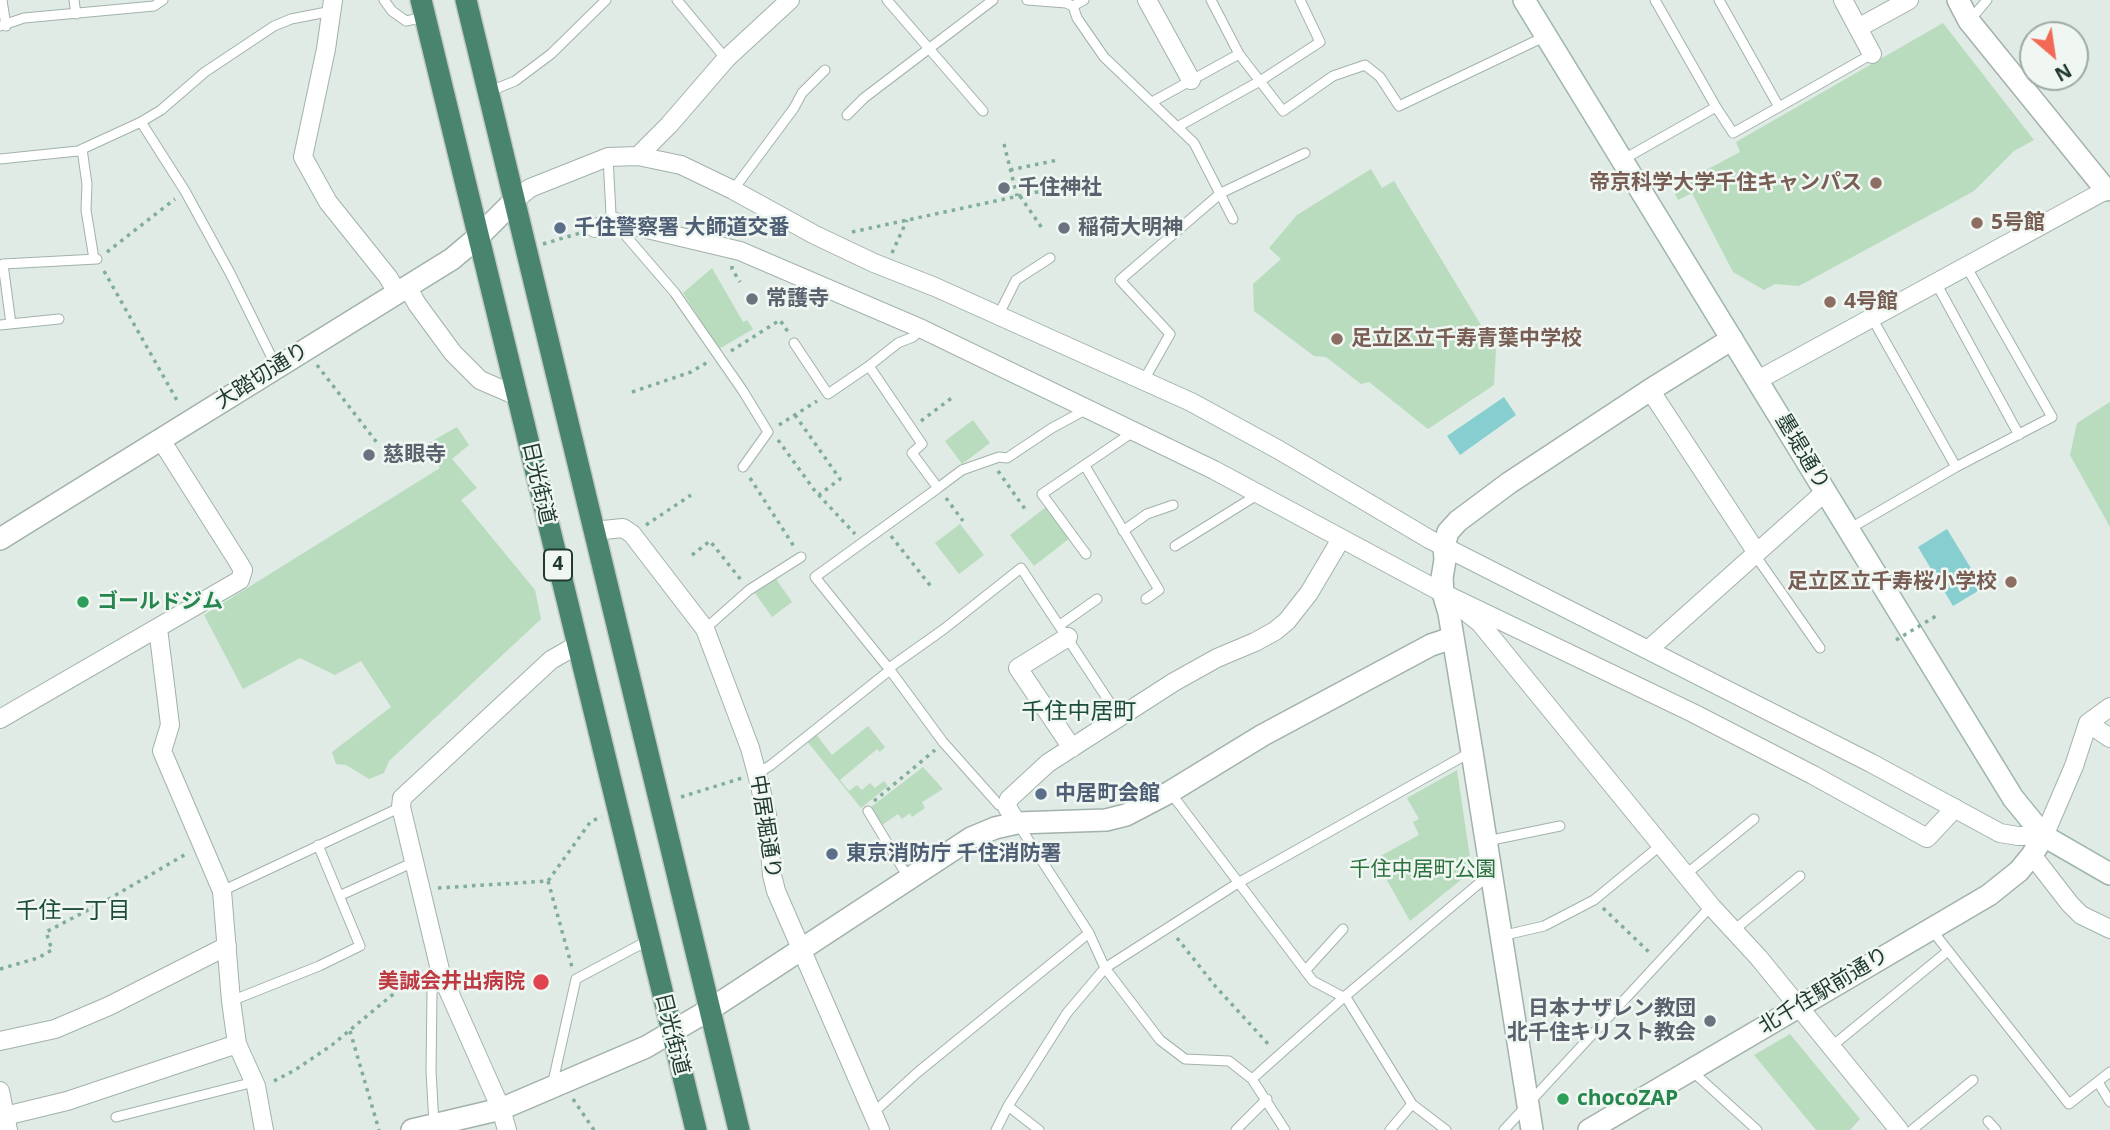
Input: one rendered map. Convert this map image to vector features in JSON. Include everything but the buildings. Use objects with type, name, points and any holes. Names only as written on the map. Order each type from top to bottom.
[{"type":"highway","name":"日光街道","points":[[466,0],[739,1130]]},
{"type":"highway","name":"日光街道","points":[[423,8],[696,1130]]},
{"type":"street","points":[[638,156],[669,125],[726,59],[790,0]]},
{"type":"street","points":[[1147,0],[1191,80]]},
{"type":"street","name":"墨堤通り","points":[[1524,0],[2013,798],[2044,836],[2110,874]]},
{"type":"street","points":[[1843,0],[1872,54]]},
{"type":"street","points":[[1858,28],[1909,0]]},
{"type":"street","points":[[1758,380],[1966,266],[2108,194],[1969,21],[1958,0]]},
{"type":"street","points":[[332,5],[303,157],[328,202],[453,353],[480,380],[517,396]]},
{"type":"street","points":[[514,201],[530,188],[608,157],[638,156],[681,165],[829,242],[1191,402],[1444,546],[2000,832],[2018,836],[2044,836],[2074,766],[2088,723],[2110,707]]},
{"type":"street","name":"大踏切通り","points":[[0,539],[452,259],[514,201]]},
{"type":"street","points":[[595,228],[614,222],[740,251],[922,329],[1214,470],[1443,593],[1693,713],[1927,838],[1955,808]]},
{"type":"street","points":[[1532,1130],[1472,752],[1443,593],[1444,546],[1448,532],[1458,521],[1509,483],[1732,339]]},
{"type":"street","points":[[1650,390],[1756,554]]},
{"type":"street","points":[[0,719],[231,588],[240,580],[243,569],[161,440]]},
{"type":"street","points":[[1648,650],[1826,491]]},
{"type":"street","points":[[593,531],[623,528],[632,534]]},
{"type":"street","name":"中居堀通り","points":[[632,534],[705,629],[750,748],[767,814],[772,875],[776,891],[880,1130]]},
{"type":"street","points":[[1012,815],[1009,799],[1048,763],[1185,676],[1275,632],[1310,593],[1341,539]]},
{"type":"street","points":[[1443,593],[1480,623],[1685,875],[1759,957],[1891,1127]]},
{"type":"street","points":[[158,628],[170,725],[162,751],[222,891],[237,1044],[255,1086],[264,1130]]},
{"type":"street","points":[[1064,631],[1018,668],[1072,748]]},
{"type":"street","points":[[412,1130],[434,1124],[504,1120],[557,1085],[646,1047],[709,1010],[971,838],[995,828],[1012,815],[1106,820],[1126,815],[1170,792],[1263,735],[1431,645],[1452,638]]},
{"type":"street","points":[[504,1120],[438,966],[401,807],[402,797],[551,660],[577,645]]},
{"type":"street","points":[[2088,723],[2110,738]]},
{"type":"street","name":"北千住駅前通り","points":[[1592,1129],[2005,884],[2032,855],[2044,836]]},
{"type":"street","points":[[2032,855],[2081,915],[2110,929]]},
{"type":"street","points":[[0,1041],[55,1029],[109,1006],[227,946]]},
{"type":"street","points":[[0,1091],[6,1123],[237,1044]]},
{"type":"lane","points":[[74,0],[76,15]]},
{"type":"lane","points":[[2,2],[3,26],[24,19],[154,6],[163,0]]},
{"type":"lane","points":[[384,0],[392,11],[406,21],[423,8]]},
{"type":"lane","points":[[488,92],[515,81],[551,54],[606,0]]},
{"type":"lane","points":[[677,0],[726,59]]},
{"type":"lane","points":[[887,0],[983,111]]},
{"type":"lane","points":[[847,115],[993,0]]},
{"type":"lane","points":[[1027,0],[1073,6],[1077,18],[1104,57],[1194,143],[1233,219]]},
{"type":"lane","points":[[1073,6],[1084,0]]},
{"type":"lane","points":[[1211,0],[1239,54],[1283,111],[1333,76],[1365,65],[1380,77],[1399,106],[1546,36]]},
{"type":"lane","points":[[1179,127],[1261,81],[1320,42],[1300,0]]},
{"type":"lane","points":[[1656,0],[1733,133],[1872,54]]},
{"type":"lane","points":[[1718,0],[1779,107]]},
{"type":"lane","points":[[1969,21],[1987,0]]},
{"type":"lane","points":[[0,159],[82,149],[141,122],[161,110],[205,72],[274,26],[332,5]]},
{"type":"lane","points":[[1152,102],[1239,54]]},
{"type":"lane","points":[[733,190],[794,108],[802,93],[825,70]]},
{"type":"lane","points":[[1622,160],[1716,107]]},
{"type":"lane","points":[[141,122],[185,191],[230,273],[276,368]]},
{"type":"lane","points":[[10,324],[3,264],[96,259],[86,210],[87,184],[82,149]]},
{"type":"lane","points":[[1144,380],[1170,334],[1120,280],[1221,194],[1305,153]]},
{"type":"lane","points":[[608,157],[611,214],[614,222],[675,293],[768,432],[743,467]]},
{"type":"lane","points":[[998,316],[1016,280],[1050,258]]},
{"type":"lane","points":[[1849,529],[1956,467],[2052,417],[1966,266]]},
{"type":"lane","points":[[1936,283],[2019,435]]},
{"type":"lane","points":[[1872,318],[1956,467]]},
{"type":"lane","points":[[0,325],[59,319]]},
{"type":"lane","points":[[794,343],[828,394],[898,343],[913,337],[922,329]]},
{"type":"lane","points":[[869,366],[922,444],[912,453],[938,488]]},
{"type":"lane","points":[[1087,409],[1007,457],[962,470],[815,577],[889,669],[943,743],[999,805],[1012,815],[1089,933],[1105,968],[1160,1040],[1185,1059],[1229,1061],[1252,1079],[1285,1130]]},
{"type":"lane","points":[[1086,554],[1042,494],[1133,432]]},
{"type":"lane","points":[[1085,466],[1114,510],[1123,531],[1159,590],[1146,599]]},
{"type":"lane","points":[[1175,546],[1257,495]]},
{"type":"lane","points":[[1123,531],[1147,514],[1173,505]]},
{"type":"lane","points":[[1756,554],[1821,648]]},
{"type":"lane","points":[[705,629],[749,590],[801,557]]},
{"type":"lane","points":[[757,774],[1021,568],[1120,718]]},
{"type":"lane","points":[[1064,631],[1097,599]]},
{"type":"lane","points":[[996,1130],[1008,1106],[1067,1013],[1105,968],[1238,883],[1472,752]]},
{"type":"lane","points":[[1170,792],[1313,981],[1347,999],[1412,1104],[1446,1130]]},
{"type":"lane","points":[[222,891],[401,807]]},
{"type":"lane","points":[[868,811],[909,880]]},
{"type":"lane","points":[[1685,875],[1754,819]]},
{"type":"lane","points":[[1486,842],[1560,826]]},
{"type":"lane","points":[[231,1001],[319,967],[360,946],[318,845]]},
{"type":"lane","points":[[1501,936],[1544,926],[1594,900],[1661,845]]},
{"type":"lane","points":[[339,896],[414,862]]},
{"type":"lane","points":[[1252,1079],[1490,873]]},
{"type":"lane","points":[[1734,930],[1800,876]]},
{"type":"lane","points":[[1504,1130],[1711,906]]},
{"type":"lane","points":[[1930,928],[2069,1104],[2110,1072]]},
{"type":"lane","points":[[1305,971],[1343,929]]},
{"type":"lane","points":[[873,1113],[918,1072],[1089,933]]},
{"type":"lane","points":[[557,1085],[576,979],[649,940]]},
{"type":"lane","points":[[1831,1047],[1948,951]]},
{"type":"lane","points":[[434,1124],[431,1071],[432,992],[438,966]]},
{"type":"lane","points":[[1691,1070],[1757,1130]]},
{"type":"lane","points":[[1912,1130],[1973,1080]]},
{"type":"lane","points":[[2098,1082],[2110,1102]]},
{"type":"lane","points":[[116,1117],[255,1086]]},
{"type":"lane","points":[[1236,1130],[1267,1099]]},
{"type":"lane","points":[[1390,1130],[1412,1104]]},
{"type":"lane","points":[[1008,1106],[1039,1130]]},
{"type":"lane","points":[[1988,1121],[1996,1130]]},
{"type":"path","points":[[1004,144],[1018,196],[1042,228]]},
{"type":"path","points":[[1010,170],[1058,160]]},
{"type":"path","points":[[829,242],[835,236],[1065,186]]},
{"type":"path","points":[[185,191],[96,259],[153,354],[189,422]]},
{"type":"path","points":[[886,268],[907,220]]},
{"type":"path","points":[[525,248],[595,228]]},
{"type":"path","points":[[632,392],[691,372],[780,320],[794,343]]},
{"type":"path","points":[[315,362],[378,444]]},
{"type":"path","points":[[828,394],[771,430],[818,495],[862,542]]},
{"type":"path","points":[[911,428],[953,397]]},
{"type":"path","points":[[795,415],[840,479],[818,495]]},
{"type":"path","points":[[990,460],[1025,509]]},
{"type":"path","points":[[743,467],[801,557]]},
{"type":"path","points":[[938,488],[963,521]]},
{"type":"path","points":[[632,534],[691,495]]},
{"type":"path","points":[[884,527],[933,589]]},
{"type":"path","points":[[692,555],[710,541],[749,590]]},
{"type":"path","points":[[1896,640],[1936,616]]},
{"type":"path","points":[[868,811],[869,805],[943,743]]},
{"type":"path","points":[[681,797],[757,774]]},
{"type":"path","points":[[548,881],[591,821],[617,811]]},
{"type":"path","points":[[0,969],[37,958],[52,950],[46,932],[202,845]]},
{"type":"path","points":[[419,888],[548,881]]},
{"type":"path","points":[[548,881],[576,979]]},
{"type":"path","points":[[1594,900],[1660,962]]},
{"type":"path","points":[[1169,927],[1216,987],[1279,1055]]},
{"type":"path","points":[[255,1086],[295,1070],[438,966]]},
{"type":"path","points":[[350,1031],[379,1130]]},
{"type":"path","points":[[557,1085],[594,1130]]},
{"type":"green space","name":"帝京科学大学千住キャンパス","points":[[1943,23],[2034,140],[2014,151],[1974,191],[1799,286],[1775,284],[1764,290],[1733,272],[1692,193],[1678,200],[1672,188],[1740,152],[1736,142]]},
{"type":"green space","points":[[1371,169],[1382,188],[1394,181],[1496,350],[1494,385],[1428,429],[1369,382],[1361,384],[1326,357],[1314,356],[1254,311],[1253,284],[1281,259],[1269,248],[1297,215]]},
{"type":"green space","points":[[712,268],[743,322],[747,320],[753,329],[719,349],[683,293]]},
{"type":"green space","points":[[2110,402],[2110,527],[2070,455],[2077,423]]},
{"type":"green space","points":[[973,420],[990,443],[962,464],[945,441]]},
{"type":"green space","points":[[457,427],[469,445],[452,459],[477,488],[461,500],[535,590],[541,619],[389,761],[384,773],[369,779],[346,765],[336,764],[332,752],[391,707],[361,661],[335,675],[300,658],[243,689],[204,615],[440,468],[427,444]]},
{"type":"green space","points":[[1046,507],[1070,538],[1034,566],[1010,535]]},
{"type":"green space","points":[[960,524],[984,555],[959,574],[935,543]]},
{"type":"green space","points":[[776,579],[792,602],[772,617],[755,593]]},
{"type":"green space","points":[[868,726],[885,747],[880,752],[877,749],[840,780],[849,791],[857,785],[862,790],[870,783],[875,788],[884,781],[888,786],[861,808],[806,740],[815,733],[832,755]]},
{"type":"green space","points":[[923,767],[943,789],[922,802],[925,808],[912,817],[910,813],[902,819],[898,814],[882,825],[871,807]]},
{"type":"green space","name":"千住中居町公園","points":[[1457,770],[1472,871],[1410,921],[1375,859],[1419,835],[1413,822],[1419,819],[1407,798]]},
{"type":"green space","points":[[1790,1034],[1860,1119],[1850,1130],[1816,1130],[1754,1055]]},
{"type":"water","points":[[1504,397],[1516,415],[1460,455],[1447,436]]},
{"type":"water","points":[[1947,529],[1983,588],[1953,606],[1918,547]]},
{"type":"place","name":"帝京科学大学千住キャンパス","points":[[1876,183]]},
{"type":"place","name":"千住神社","points":[[1004,188]]},
{"type":"place","name":"5号館","points":[[1977,223]]},
{"type":"place","name":"千住警察署 大師道交番","points":[[560,228]]},
{"type":"place","name":"稲荷大明神","points":[[1064,228]]},
{"type":"place","name":"常護寺","points":[[752,299]]},
{"type":"place","name":"4号館","points":[[1830,302]]},
{"type":"place","name":"足立区立千寿青葉中学校","points":[[1337,339]]},
{"type":"place","name":"慈眼寺","points":[[369,455]]},
{"type":"place","name":"足立区立千寿桜小学校","points":[[2011,582]]},
{"type":"place","name":"ゴールドジム","points":[[83,602]]},
{"type":"place","name":"中居町会館","points":[[1041,794]]},
{"type":"place","name":"東京消防庁 千住消防署","points":[[832,854]]},
{"type":"place","name":"美誠会井出病院","points":[[541,982]]},
{"type":"place","name":"日本ナザレン教団 北千住キリスト教会","points":[[1710,1021]]},
{"type":"place","name":"chocoZAP","points":[[1563,1099]]},
{"type":"district","name":"千住中居町","points":[[1079,712]]},
{"type":"district","name":"千住一丁目","points":[[73,911]]}]
